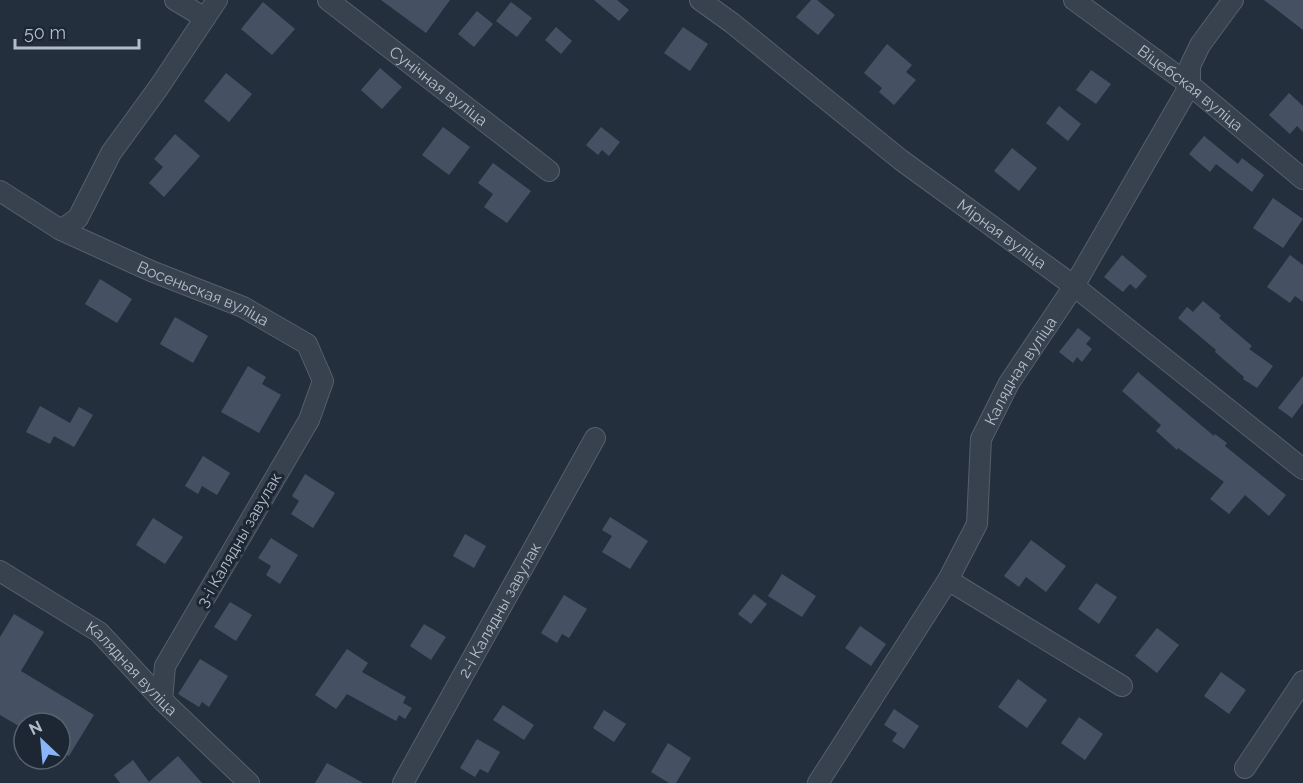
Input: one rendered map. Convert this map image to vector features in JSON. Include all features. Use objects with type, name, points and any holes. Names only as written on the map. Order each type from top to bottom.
[{"type":"street","points":[[175,0],[205,18]]},
{"type":"street","points":[[61,230],[78,218],[111,153],[218,0]]},
{"type":"street","name":"Сунічная вуліца","points":[[328,0],[549,171]]},
{"type":"street","name":"Мірная вуліца","points":[[700,0],[901,160],[1074,285],[1303,469]]},
{"type":"street","name":"Віцебская вуліца","points":[[1074,0],[1190,86],[1303,179]]},
{"type":"street","name":"Калядная вуліца","points":[[818,783],[948,580],[977,524],[981,439],[1009,382],[1074,285],[1190,86],[1190,66],[1200,45],[1233,0]]},
{"type":"street","name":"Восеньская вуліца","points":[[0,191],[61,230],[151,271],[243,306],[307,344],[323,381]]},
{"type":"street","name":"3-і Калядны завулак","points":[[162,700],[165,666],[309,420],[323,381]]},
{"type":"street","name":"2-і Калядны завулак","points":[[403,783],[595,438]]},
{"type":"street","name":"Калядная вуліца","points":[[0,571],[99,632],[162,700],[249,783]]},
{"type":"street","points":[[948,580],[1122,686]]},
{"type":"street","points":[[1245,768],[1303,681]]},
{"type":"building","points":[[381,0],[450,0],[426,33]]},
{"type":"building","points":[[594,0],[617,0],[629,10],[619,21]]},
{"type":"building","points":[[811,0],[817,0],[835,15],[818,35],[796,17]]},
{"type":"building","points":[[1264,0],[1303,0],[1303,30]]},
{"type":"building","points":[[263,2],[295,29],[272,55],[241,29]]},
{"type":"building","points":[[511,2],[532,18],[517,37],[496,21]]},
{"type":"building","points":[[477,11],[493,24],[474,47],[458,34]]},
{"type":"building","points":[[556,27],[572,41],[561,54],[545,40]]},
{"type":"building","points":[[683,27],[708,44],[690,71],[664,53]]},
{"type":"building","points":[[887,44],[912,65],[906,72],[916,80],[894,105],[879,92],[882,88],[864,73]]},
{"type":"building","points":[[380,68],[402,87],[382,109],[361,90]]},
{"type":"building","points":[[1091,70],[1111,84],[1096,104],[1076,90]]},
{"type":"building","points":[[226,73],[252,94],[229,122],[204,101]]},
{"type":"building","points":[[1289,93],[1303,106],[1303,132],[1297,126],[1290,134],[1269,115]]},
{"type":"building","points":[[1059,106],[1081,124],[1068,141],[1046,123]]},
{"type":"building","points":[[443,127],[470,147],[449,175],[422,155]]},
{"type":"building","points":[[601,127],[620,142],[609,156],[602,150],[598,155],[586,145]]},
{"type":"building","points":[[175,134],[200,156],[164,197],[149,183],[163,167],[154,159]]},
{"type":"building","points":[[1204,136],[1238,164],[1242,158],[1264,175],[1252,192],[1216,164],[1210,172],[1189,154]]},
{"type":"building","points":[[1012,148],[1037,168],[1019,191],[994,171]]},
{"type":"building","points":[[493,163],[531,191],[507,223],[484,207],[493,194],[478,183]]},
{"type":"building","points":[[1273,198],[1303,219],[1283,248],[1253,228]]},
{"type":"building","points":[[1122,255],[1147,276],[1136,289],[1130,284],[1123,292],[1104,277]]},
{"type":"building","points":[[1290,255],[1303,265],[1303,302],[1295,296],[1290,303],[1267,287]]},
{"type":"building","points":[[100,279],[132,299],[117,323],[85,304]]},
{"type":"building","points":[[1203,301],[1252,346],[1249,349],[1273,366],[1257,388],[1243,379],[1244,377],[1215,352],[1216,350],[1178,318],[1187,307],[1193,312]]},
{"type":"building","points":[[175,317],[208,336],[193,363],[160,344]]},
{"type":"building","points":[[1078,328],[1091,338],[1086,344],[1092,349],[1082,362],[1077,357],[1073,363],[1059,352]]},
{"type":"building","points":[[248,366],[266,377],[262,384],[281,395],[259,433],[221,412]]},
{"type":"building","points":[[1138,372],[1214,436],[1215,434],[1227,443],[1225,446],[1286,495],[1269,516],[1245,495],[1229,514],[1210,499],[1224,482],[1178,448],[1177,450],[1156,431],[1161,425],[1122,391]]},
{"type":"building","points":[[1303,376],[1303,403],[1292,418],[1278,408]]},
{"type":"building","points":[[40,406],[70,423],[79,407],[93,415],[74,447],[54,436],[50,444],[26,432]]},
{"type":"building","points":[[203,456],[230,473],[217,495],[202,486],[198,494],[185,486]]},
{"type":"building","points":[[305,474],[335,493],[313,528],[291,514],[299,501],[292,496]]},
{"type":"building","points":[[610,517],[648,541],[630,569],[602,552],[612,536],[602,530]]},
{"type":"building","points":[[153,518],[183,537],[165,564],[136,545]]},
{"type":"building","points":[[465,534],[486,546],[474,568],[453,556]]},
{"type":"building","points":[[271,538],[298,555],[280,584],[266,575],[271,566],[258,558]]},
{"type":"building","points":[[1031,540],[1066,566],[1046,592],[1026,577],[1019,587],[1004,576]]},
{"type":"building","points":[[782,574],[816,596],[802,617],[768,596]]},
{"type":"building","points":[[1096,583],[1117,597],[1099,624],[1078,609]]},
{"type":"building","points":[[754,594],[767,604],[751,624],[738,614]]},
{"type":"building","points":[[564,595],[587,609],[569,638],[562,634],[557,643],[541,633]]},
{"type":"building","points":[[230,602],[252,615],[236,641],[214,627]]},
{"type":"building","points":[[14,614],[44,632],[21,671],[94,715],[72,751],[72,711],[12,711],[12,722],[0,715],[0,637]]},
{"type":"building","points":[[424,624],[446,637],[431,660],[410,646]]},
{"type":"building","points":[[860,626],[886,644],[871,666],[845,648]]},
{"type":"building","points":[[1157,628],[1179,645],[1157,673],[1135,656]]},
{"type":"building","points":[[347,649],[368,663],[362,672],[406,697],[403,703],[412,708],[405,719],[399,715],[396,721],[347,694],[336,709],[315,695]]},
{"type":"building","points":[[200,659],[228,676],[209,707],[202,702],[199,707],[178,694]]},
{"type":"building","points":[[1221,672],[1246,690],[1229,714],[1204,696]]},
{"type":"building","points":[[1018,679],[1047,700],[1027,728],[998,707]]},
{"type":"building","points":[[503,705],[534,725],[524,740],[493,720]]},
{"type":"building","points":[[894,709],[919,726],[904,749],[892,741],[897,733],[884,725]]},
{"type":"building","points":[[604,710],[626,724],[614,742],[593,728]]},
{"type":"building","points":[[1079,717],[1103,734],[1085,760],[1061,743]]},
{"type":"building","points":[[477,739],[500,752],[488,773],[480,769],[475,777],[460,768]]},
{"type":"building","points":[[668,743],[691,758],[676,783],[669,783],[651,772]]},
{"type":"building","points":[[178,756],[202,783],[120,783],[114,775],[133,760],[149,782]]},
{"type":"building","points":[[327,763],[363,783],[315,783]]}]
